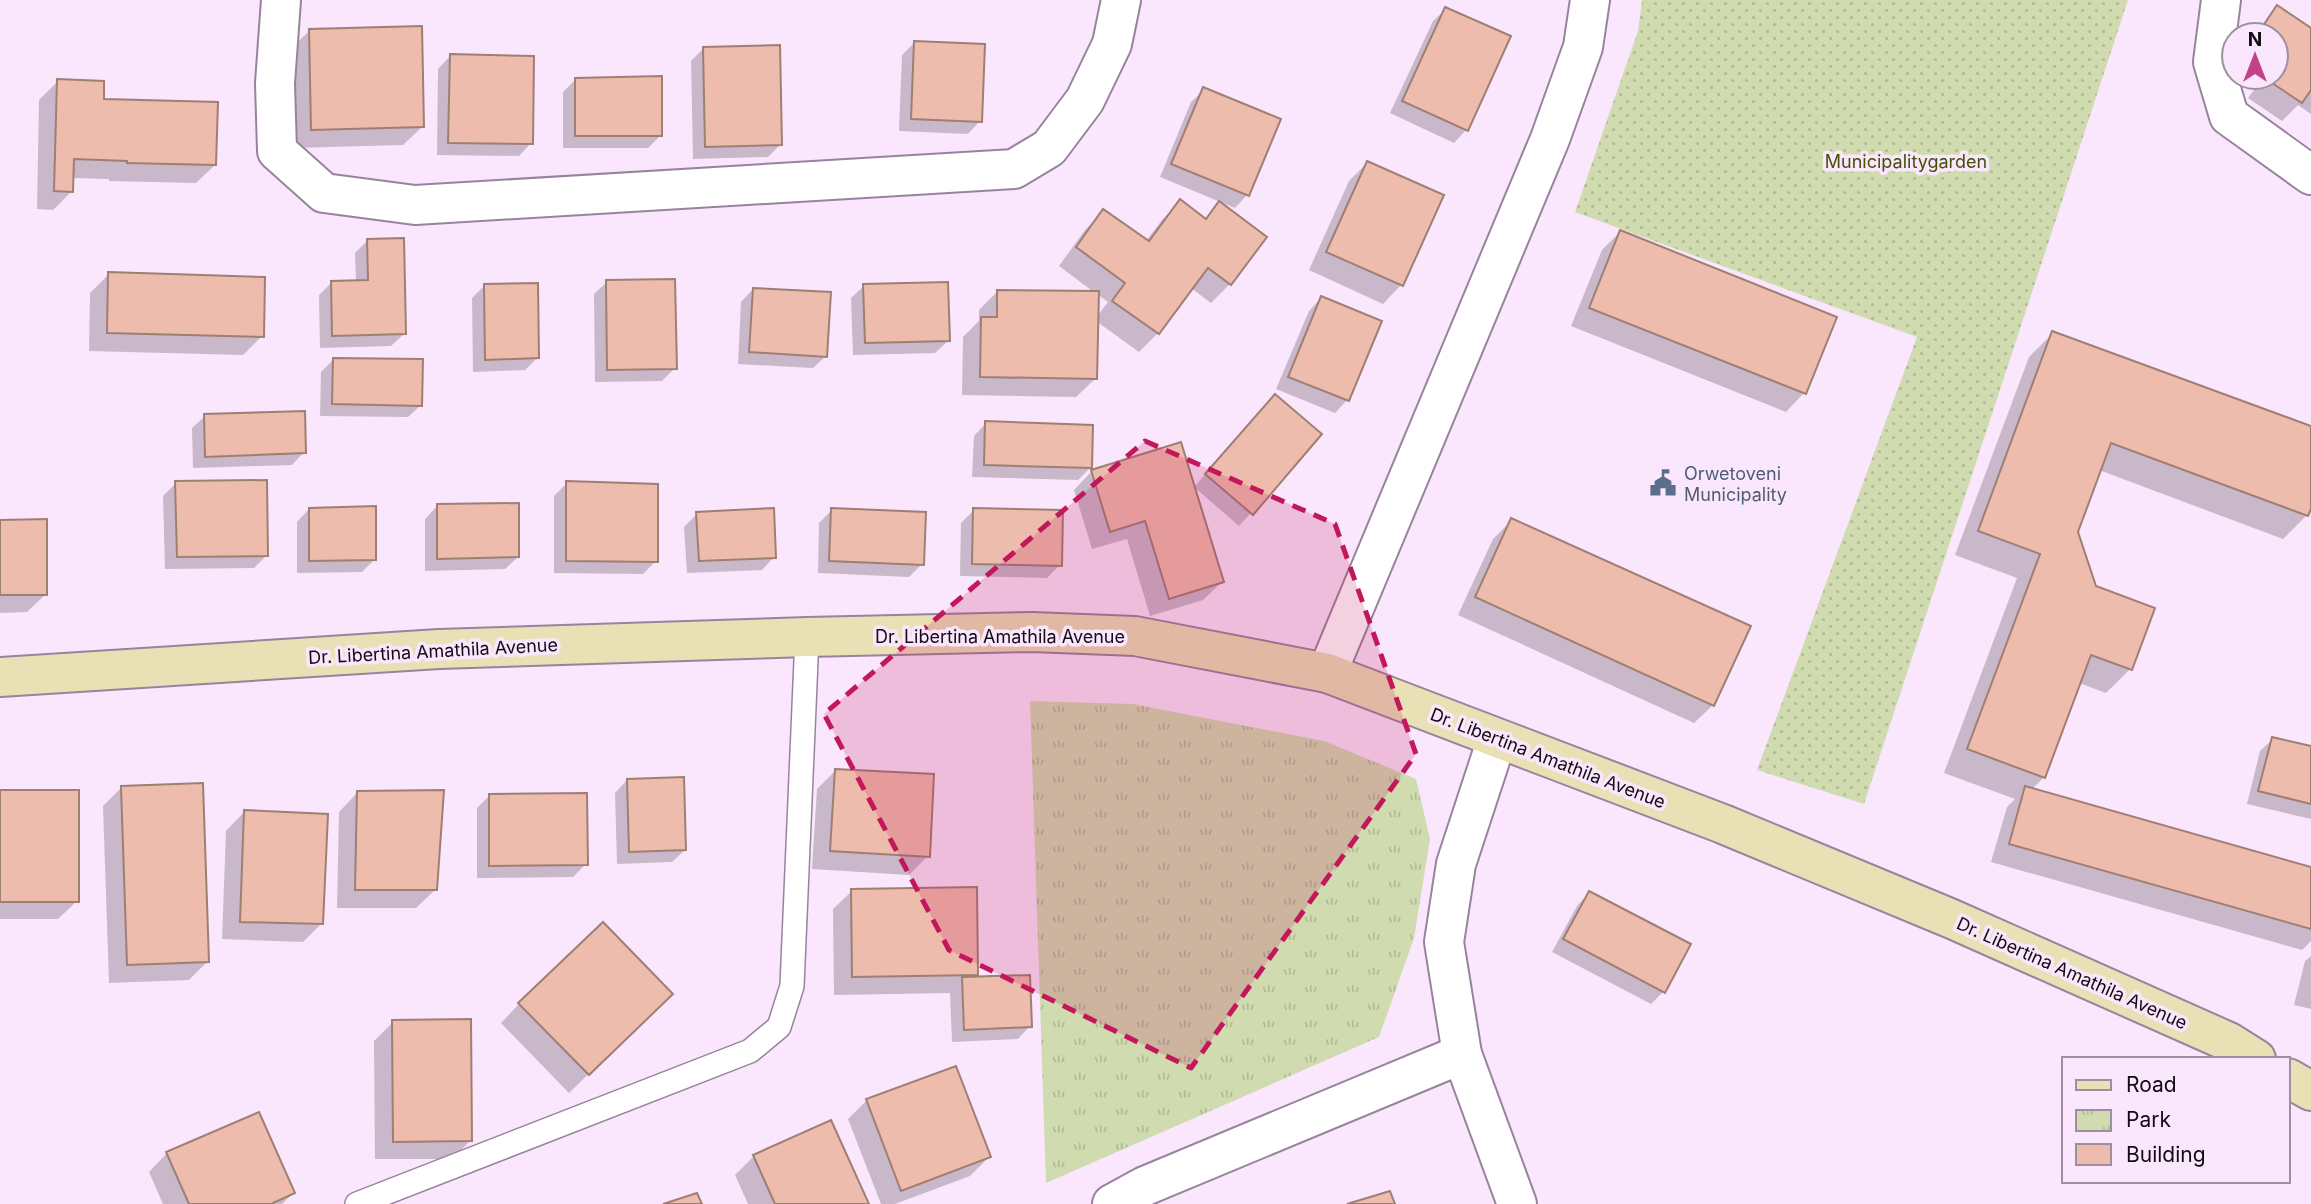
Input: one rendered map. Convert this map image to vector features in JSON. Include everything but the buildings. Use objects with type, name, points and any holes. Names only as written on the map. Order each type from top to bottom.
[{"type":"street","points":[[281,0],[275,83],[277,151],[324,193],[415,205],[1014,169],[1049,148],[1085,100],[1112,44],[1121,0]]},
{"type":"street","points":[[1327,673],[1550,139],[1583,47],[1590,0]]},
{"type":"street","points":[[2221,0],[2213,62],[2229,116],[2311,175]]},
{"type":"street","name":"Dr. Libertina Amathila Avenue","points":[[0,677],[439,649],[1032,632],[1135,636],[1327,673],[1723,824],[1952,919],[2228,1042],[2253,1057]]},
{"type":"street","points":[[1497,739],[1455,864],[1444,942],[1462,1054],[1517,1204]]},
{"type":"street","points":[[1112,1204],[1148,1195],[1462,1054]]},
{"type":"street","points":[[2290,1079],[2311,1091]]},
{"type":"lane","points":[[357,1204],[750,1051],[779,1027],[792,986],[807,637]]},
{"type":"highlighted area","points":[[1145,441],[1335,524],[1416,754],[1191,1068],[949,950],[824,714]]},
{"type":"green space","name":"Municipalitygarden","points":[[1642,0],[2128,0],[1864,804],[1757,770],[1917,337],[1575,212],[1638,31]]},
{"type":"green space","points":[[1030,701],[1133,704],[1324,741],[1416,779],[1430,839],[1414,938],[1379,1037],[1046,1183]]},
{"type":"place","name":"Orwetoveni Municipality","points":[[1663,483]]}]
